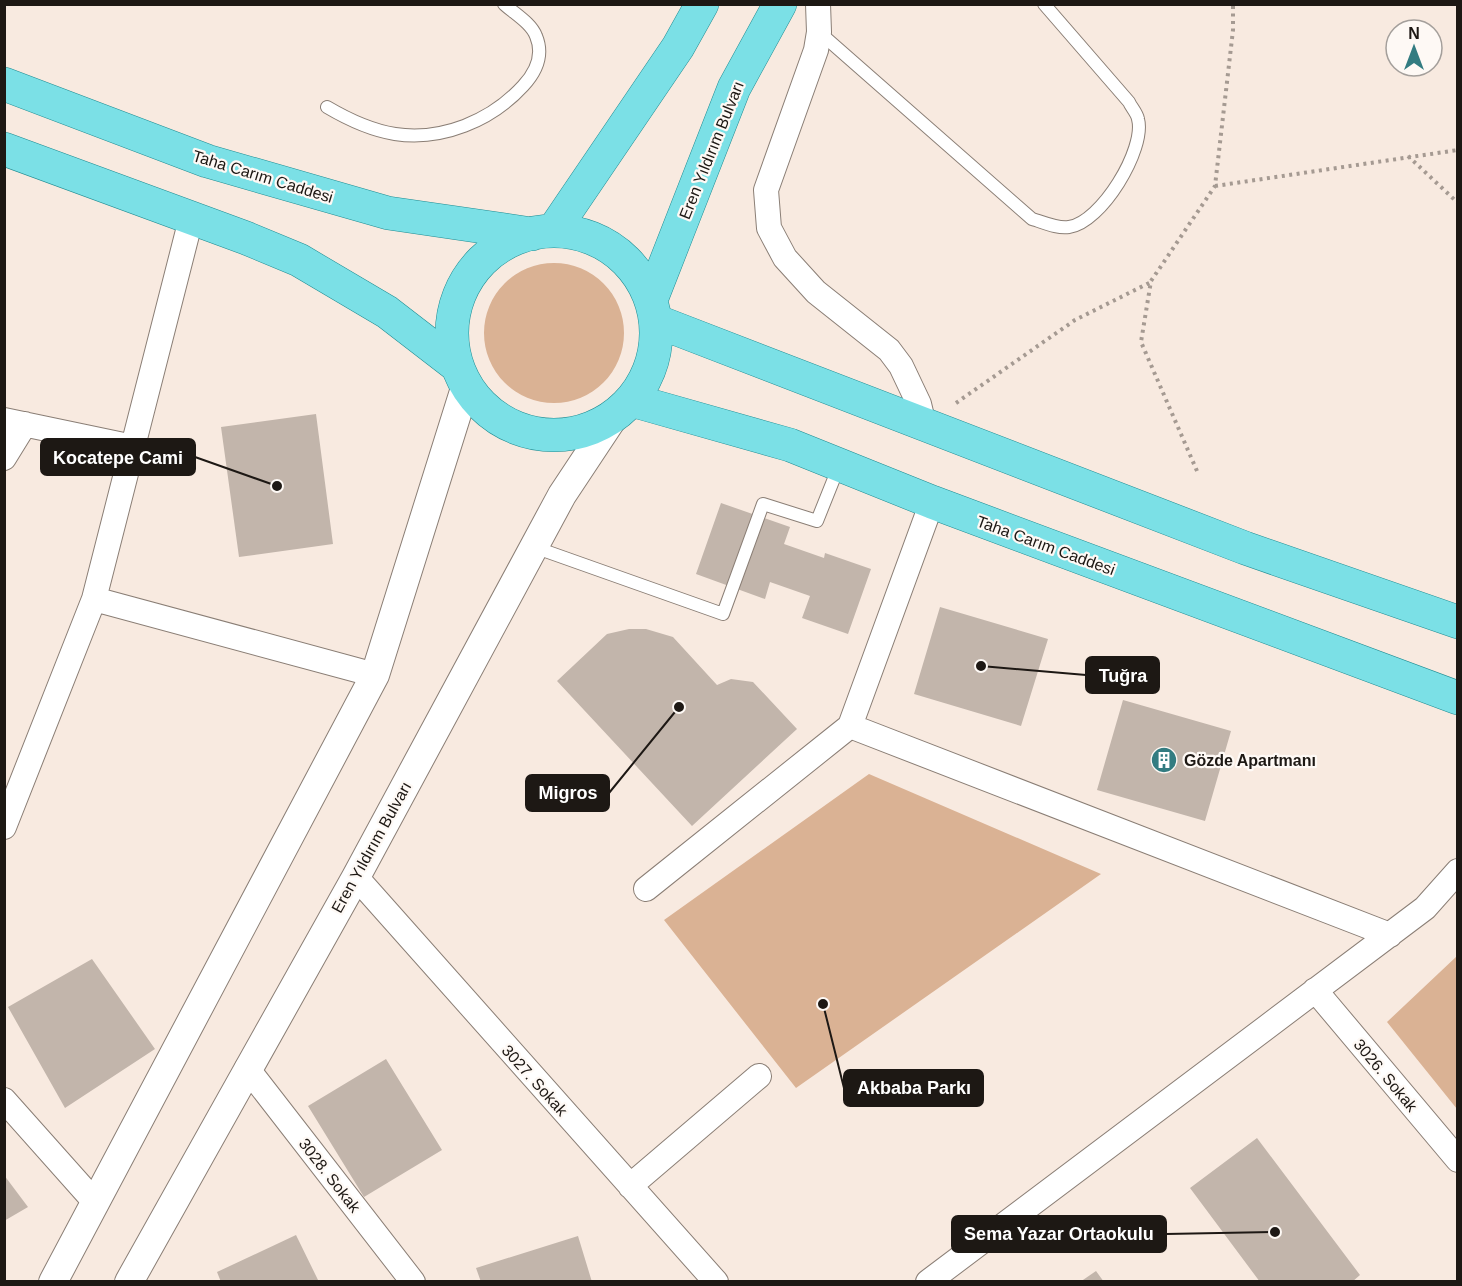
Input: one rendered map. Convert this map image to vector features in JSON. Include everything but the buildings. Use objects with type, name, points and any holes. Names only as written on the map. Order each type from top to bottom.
[{"type":"main road","points":[[542,232],[678,47],[702,4]]},
{"type":"main road","name":"Eren Yıldırım Bulvarı","points":[[653,311],[734,88],[780,4]]},
{"type":"main road","name":"Taha Carım Caddesi","points":[[4,84],[207,161],[388,213],[542,232]]},
{"type":"main road","points":[[4,149],[288,256],[350,288],[387,312],[462,375],[495,416],[514,427],[534,433],[577,433],[597,426],[623,408],[652,364],[656,343],[653,311],[630,264],[613,250],[595,240],[574,233],[542,232],[512,241],[493,252],[478,266],[465,283],[457,303],[453,324],[453,345],[462,375]]},
{"type":"main road","points":[[653,311],[924,425],[1245,548],[1458,622]]},
{"type":"main road","name":"Taha Carım Caddesi","points":[[623,408],[789,445],[932,502],[1458,698]]},
{"type":"street","points":[[818,4],[819,32],[816,50],[766,190],[769,228],[785,258],[816,292],[839,313],[889,350],[912,383],[924,425]]},
{"type":"street","points":[[4,827],[10,792],[94,599],[191,219]]},
{"type":"street","points":[[53,1281],[375,675],[462,375]]},
{"type":"street","name":"Eren Yıldırım Bulvarı","points":[[129,1281],[356,877],[562,495],[623,408]]},
{"type":"street","points":[[4,458],[14,422],[133,447]]},
{"type":"street","points":[[646,889],[850,726],[932,502]]},
{"type":"street","points":[[94,599],[375,675]]},
{"type":"street","points":[[850,726],[1390,934]]},
{"type":"street","points":[[934,1280],[1425,908],[1458,871]]},
{"type":"street","name":"3027. Sokak","points":[[356,877],[716,1281]]},
{"type":"street","name":"3026. Sokak","points":[[1316,990],[1458,1160]]},
{"type":"street","name":"3028. Sokak","points":[[247,1068],[412,1281]]},
{"type":"street","points":[[630,1186],[759,1076]]},
{"type":"street","points":[[4,1100],[94,1201]]},
{"type":"lane","points":[[327,107],[372,129],[396,134],[445,132],[469,125],[491,114],[511,100],[532,77],[539,55],[532,28],[504,4]]},
{"type":"lane","points":[[819,32],[1032,219],[1069,227],[1085,221],[1099,208],[1120,180],[1138,133],[1138,119],[1129,102],[1044,4]]},
{"type":"lane","points":[[534,547],[723,614],[763,504],[817,521],[839,465]]},
{"type":"path","points":[[1197,471],[1141,342],[1151,281],[1215,186],[1233,30],[1233,4]]},
{"type":"path","points":[[1215,186],[1458,150]]},
{"type":"path","points":[[1407,156],[1458,203]]},
{"type":"path","points":[[924,425],[1075,320],[1151,281]]},
{"type":"shaded area","points":[[554,263],[581,268],[604,283],[619,306],[624,333],[619,360],[604,383],[581,398],[554,403],[527,398],[504,383],[489,360],[484,333],[489,306],[504,283],[527,268]]},
{"type":"shaded area","points":[[869,774],[1101,874],[796,1088],[664,920]]},
{"type":"shaded area","points":[[1457,956],[1457,1109],[1387,1022]]},
{"type":"place","name":"Kocatepe Cami","points":[[277,486]]},
{"type":"place","name":"Tuğra","points":[[981,666]]},
{"type":"place","name":"Migros","points":[[679,707]]},
{"type":"place","name":"Gözde Apartmanı","points":[[1164,760]]},
{"type":"place","name":"Akbaba Parkı","points":[[823,1004]]},
{"type":"place","name":"Sema Yazar Ortaokulu","points":[[1275,1232]]}]
